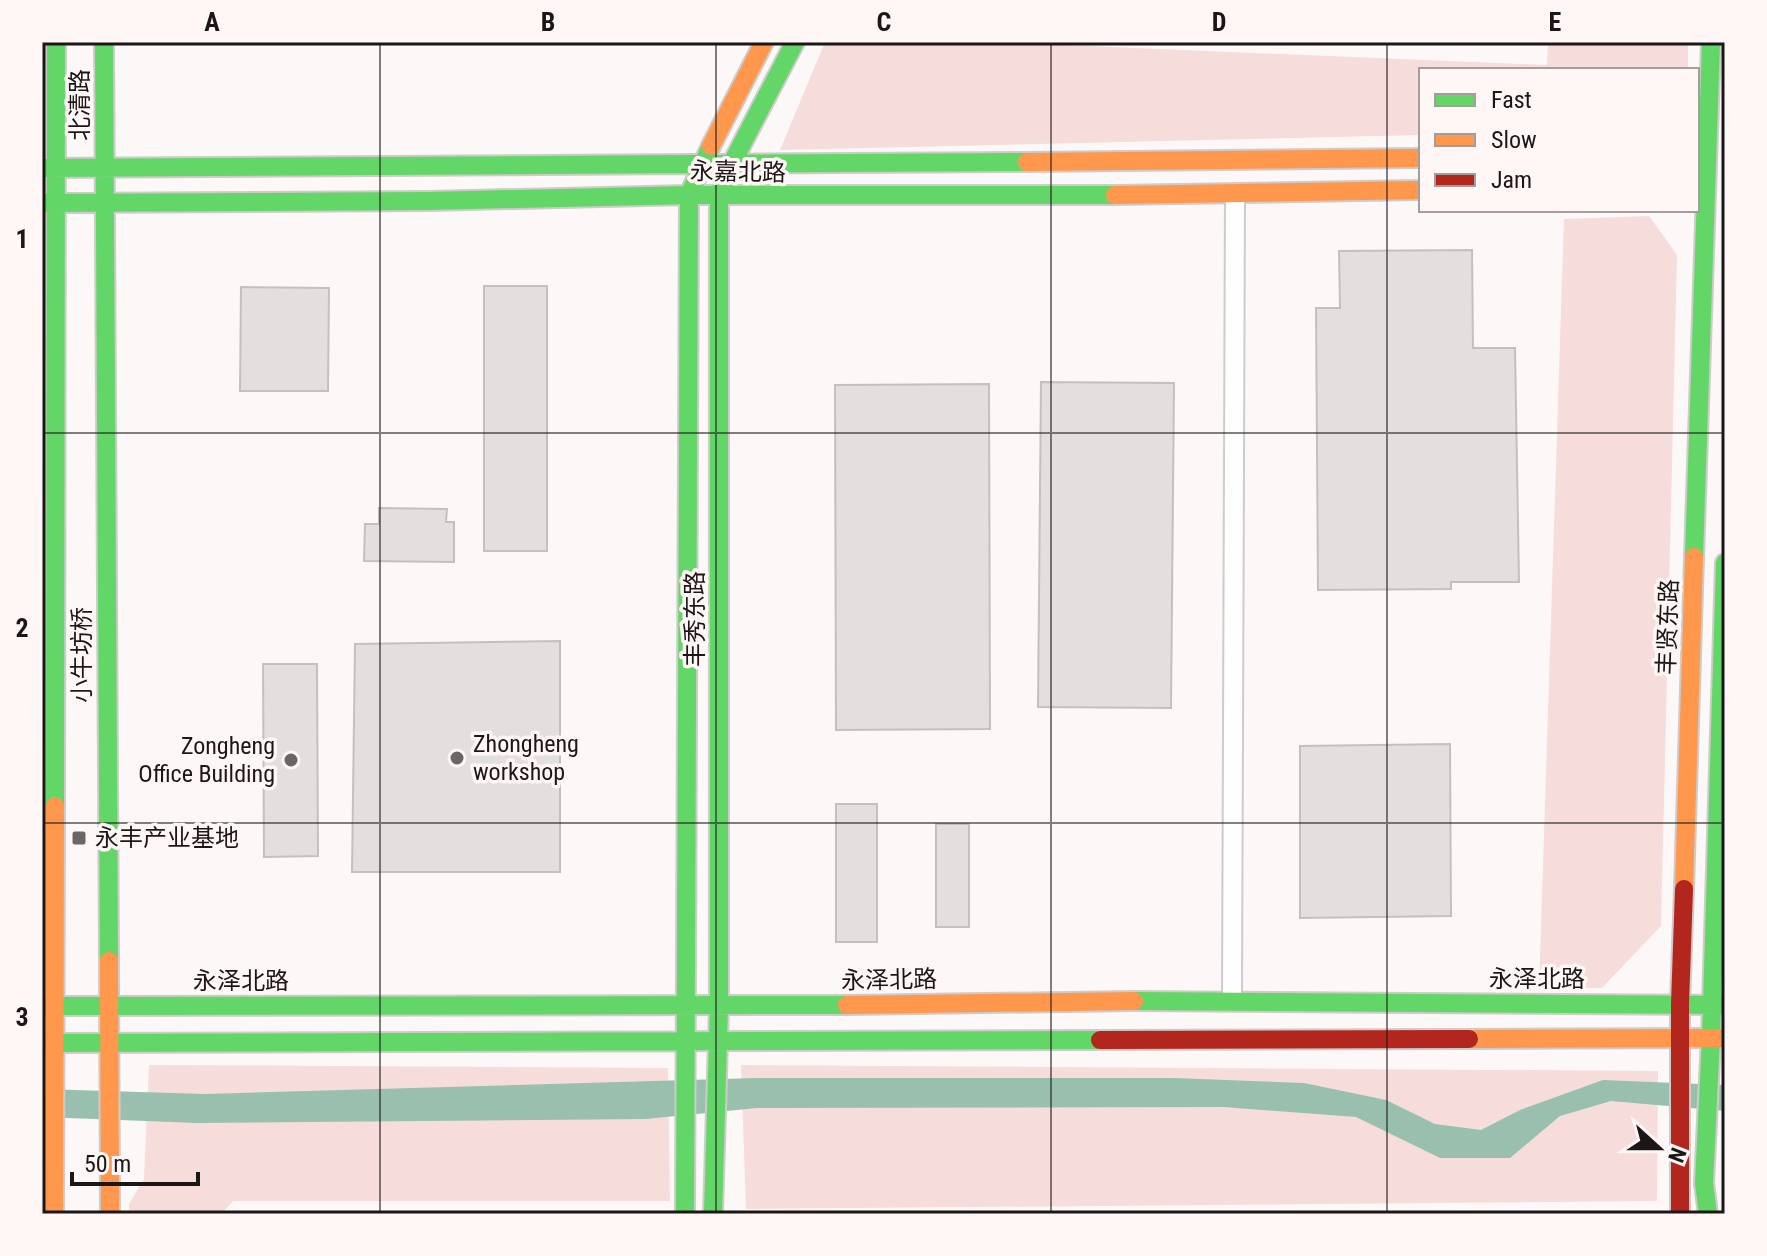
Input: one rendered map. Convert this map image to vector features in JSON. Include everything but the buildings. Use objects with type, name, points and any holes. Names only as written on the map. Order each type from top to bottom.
[{"type":"street","name":"北清路","points":[[54,1214],[53,1065],[48,1043],[56,839],[48,203],[56,42]]},
{"type":"street","name":"北清路","points":[[104,42],[104,167]]},
{"type":"street","name":"丰秀东路","points":[[685,1214],[689,195],[701,165],[764,42]]},
{"type":"street","name":"丰秀东路","points":[[713,1214],[719,1006],[719,196],[731,165],[795,42]]},
{"type":"street","name":"丰贤东路","points":[[1680,1214],[1680,1004],[1710,186],[1711,42]]},
{"type":"street","name":"永嘉北路","points":[[49,168],[1419,158]]},
{"type":"street","name":"小牛坊桥","points":[[104,167],[110,1214]]},
{"type":"street","name":"永嘉北路","points":[[48,203],[1419,190]]},
{"type":"street","points":[[1232,1000],[1235,193]]},
{"type":"street","points":[[1708,1214],[1704,1183],[1709,1069],[1718,1038],[1725,563]]},
{"type":"street","name":"永泽北路","points":[[48,1006],[719,1006],[1232,1000],[1718,1005]]},
{"type":"street","points":[[48,1043],[1718,1038]]},
{"type":"shaded area","points":[[825,42],[990,42],[1547,65],[1548,42],[1688,42],[1688,68],[1419,68],[1419,135],[780,150]]},
{"type":"shaded area","points":[[1649,216],[1677,255],[1661,926],[1602,988],[1539,988],[1564,219]]},
{"type":"shaded area","points":[[149,1065],[668,1068],[670,1201],[233,1201],[221,1214],[129,1214],[129,1204],[144,1179]]},
{"type":"shaded area","points":[[741,1065],[1658,1071],[1657,1201],[746,1209]]},
{"type":"shaded area","points":[[756,1078],[1174,1078],[1304,1083],[1386,1100],[1435,1124],[1481,1130],[1520,1110],[1603,1080],[1725,1085],[1725,1111],[1611,1101],[1560,1116],[1510,1158],[1440,1158],[1356,1117],[1224,1107],[757,1108],[646,1119],[197,1123],[42,1117],[42,1089],[205,1094]]},
{"type":"traffic: fast","points":[[55,806],[56,42]]},
{"type":"traffic: fast","points":[[104,42],[109,961]]},
{"type":"traffic: fast","points":[[713,1214],[719,1006],[719,196],[731,165],[795,42]]},
{"type":"traffic: fast","points":[[1694,557],[1711,42]]},
{"type":"traffic: fast","points":[[685,1214],[689,195],[711,146]]},
{"type":"traffic: fast","points":[[42,168],[1027,162]]},
{"type":"traffic: fast","points":[[42,203],[428,201],[689,195],[1115,195]]},
{"type":"traffic: fast","points":[[1708,1214],[1704,1183],[1725,563]]},
{"type":"traffic: fast","points":[[1134,1001],[1725,1005]]},
{"type":"traffic: fast","points":[[42,1006],[847,1005]]},
{"type":"traffic: fast","points":[[42,1043],[1100,1040]]},
{"type":"traffic: slow","points":[[711,146],[764,42]]},
{"type":"traffic: slow","points":[[1027,162],[1419,158]]},
{"type":"traffic: slow","points":[[1115,195],[1419,190]]},
{"type":"traffic: slow","points":[[1684,889],[1694,557]]},
{"type":"traffic: slow","points":[[54,1214],[55,806]]},
{"type":"traffic: slow","points":[[109,961],[110,1214]]},
{"type":"traffic: slow","points":[[847,1005],[1134,1001]]},
{"type":"traffic: slow","points":[[1469,1039],[1725,1038]]},
{"type":"traffic: jam","points":[[1680,1214],[1680,1004],[1684,889]]},
{"type":"traffic: jam","points":[[1100,1040],[1469,1039]]},
{"type":"place","name":"Zhongheng workshop","points":[[457,758]]},
{"type":"place","name":"Zongheng Office Building","points":[[291,760]]},
{"type":"place","name":"永丰产业基地","points":[[79,838]]}]
